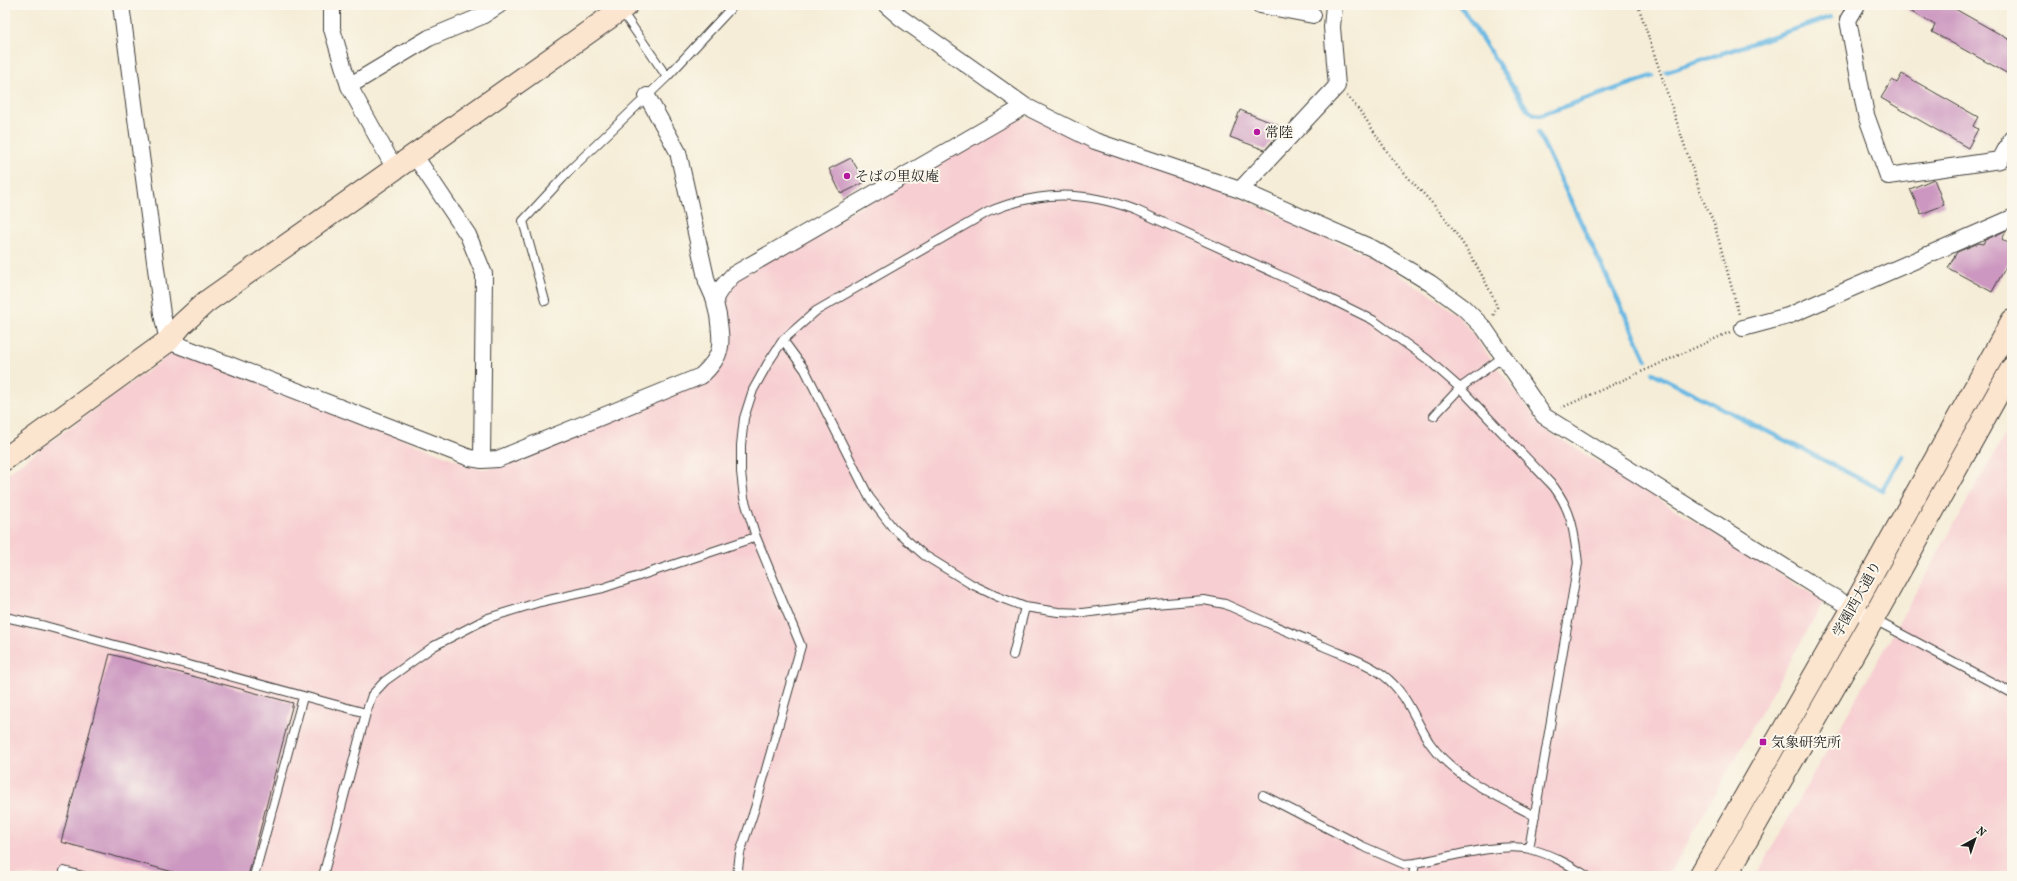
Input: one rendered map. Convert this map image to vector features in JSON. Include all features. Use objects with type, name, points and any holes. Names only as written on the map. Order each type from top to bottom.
[{"type":"main road","points":[[5,459],[168,341],[182,324],[206,302],[415,156],[624,7]]},
{"type":"main road","name":"学園西大通り","points":[[1700,876],[1853,608],[2012,321]]},
{"type":"main road","name":"学園西大通り","points":[[1726,876],[2012,368]]},
{"type":"street","points":[[121,5],[162,314],[168,341],[470,458],[482,460],[498,459],[701,376],[712,366],[720,353],[720,331],[716,300],[707,282],[678,152],[647,96]]},
{"type":"street","points":[[332,5],[332,29],[349,86],[395,169]]},
{"type":"street","points":[[349,86],[429,38],[482,16],[499,5]]},
{"type":"street","points":[[886,5],[901,18],[1025,106],[1095,142],[1240,190],[1374,249],[1430,283],[1464,308],[1484,328],[1544,416],[1872,619]]},
{"type":"street","points":[[1260,5],[1309,10],[1332,27]]},
{"type":"street","points":[[1240,190],[1337,86],[1332,27],[1334,5]]},
{"type":"street","points":[[1857,5],[1848,20],[1866,115],[1888,176],[2000,160],[2012,138]]},
{"type":"street","points":[[716,300],[722,288],[734,275],[1025,106]]},
{"type":"street","points":[[415,156],[468,235],[484,274],[482,460]]},
{"type":"street","points":[[1743,328],[1788,316],[2012,218]]},
{"type":"lane","points":[[545,301],[523,221],[572,168],[667,77],[734,5]]},
{"type":"lane","points":[[624,7],[667,77]]},
{"type":"lane","points":[[737,876],[740,853],[755,808],[801,646],[756,537],[744,498],[741,472],[741,445],[744,418],[753,390],[768,363],[784,340],[816,311],[988,212],[1012,202],[1062,194],[1090,197],[1114,202],[1136,210],[1350,308],[1394,334],[1427,359],[1460,388],[1554,487],[1566,503],[1574,528],[1578,563],[1529,848]]},
{"type":"lane","points":[[784,340],[805,370],[869,496],[893,528],[924,555],[971,584],[996,596],[1025,606],[1058,612],[1083,613],[1154,604],[1204,600],[1225,604],[1356,660],[1383,675],[1398,689],[1412,707],[1429,742],[1449,764],[1472,782],[1534,816]]},
{"type":"lane","points":[[1434,416],[1460,388],[1503,357]]},
{"type":"lane","points":[[323,876],[366,713],[372,695],[385,681],[434,646],[488,618],[540,602],[603,588],[756,537]]},
{"type":"lane","points":[[1013,655],[1025,606]]},
{"type":"lane","points":[[5,617],[53,628],[366,713]]},
{"type":"lane","points":[[1872,619],[2012,693]]},
{"type":"lane","points":[[254,876],[303,697]]},
{"type":"lane","points":[[1263,795],[1362,846],[1404,864],[1506,846],[1529,848],[1558,859],[1587,876]]},
{"type":"lane","points":[[1413,876],[1415,863]]},
{"type":"lane","points":[[64,871],[83,876]]},
{"type":"path","points":[[1544,416],[1710,340],[1743,328],[1714,223],[1702,198],[1638,5]]},
{"type":"path","points":[[1337,86],[1362,112],[1394,160],[1444,218],[1472,258],[1497,306],[1494,314],[1484,328]]},
{"type":"shaded area","points":[[1032,117],[1247,201],[1372,258],[1426,291],[1458,315],[1544,429],[1824,601],[1672,870],[1663,876],[5,876],[5,475],[172,353],[185,352],[476,468],[489,469],[713,376],[723,364],[727,354],[724,303],[727,290],[736,279],[1005,123]]},
{"type":"shaded area","points":[[2012,422],[2012,876],[1756,876]]},
{"type":"building","points":[[1899,5],[1948,5],[2012,41],[2012,76],[1932,32],[1935,25]]},
{"type":"building","points":[[1902,74],[1978,117],[1973,126],[1978,129],[1968,148],[1881,98],[1892,80],[1897,83]]},
{"type":"building","points":[[1240,110],[1282,127],[1279,134],[1265,150],[1230,137]]},
{"type":"building","name":"そばの里奴庵","points":[[851,158],[865,182],[841,194],[829,169]]},
{"type":"building","points":[[1934,179],[1944,205],[1921,214],[1910,189]]},
{"type":"building","points":[[2007,230],[2002,239],[2012,246],[2012,256],[1992,292],[1948,268],[1957,252],[1979,243],[1983,244],[1985,240]]},
{"type":"building","points":[[110,654],[293,703],[248,876],[188,876],[61,842]]},
{"type":"waterway","points":[[1460,5],[1528,110],[1534,114],[1540,115],[1653,76]]},
{"type":"waterway","points":[[1666,72],[1831,17]]},
{"type":"waterway","points":[[1538,132],[1646,359]]},
{"type":"waterway","points":[[1653,373],[1882,490],[1902,456]]},
{"type":"place","name":"常陸","points":[[1257,132]]},
{"type":"place","name":"そばの里奴庵","points":[[847,176]]},
{"type":"place","name":"気象研究所","points":[[1763,742]]}]
